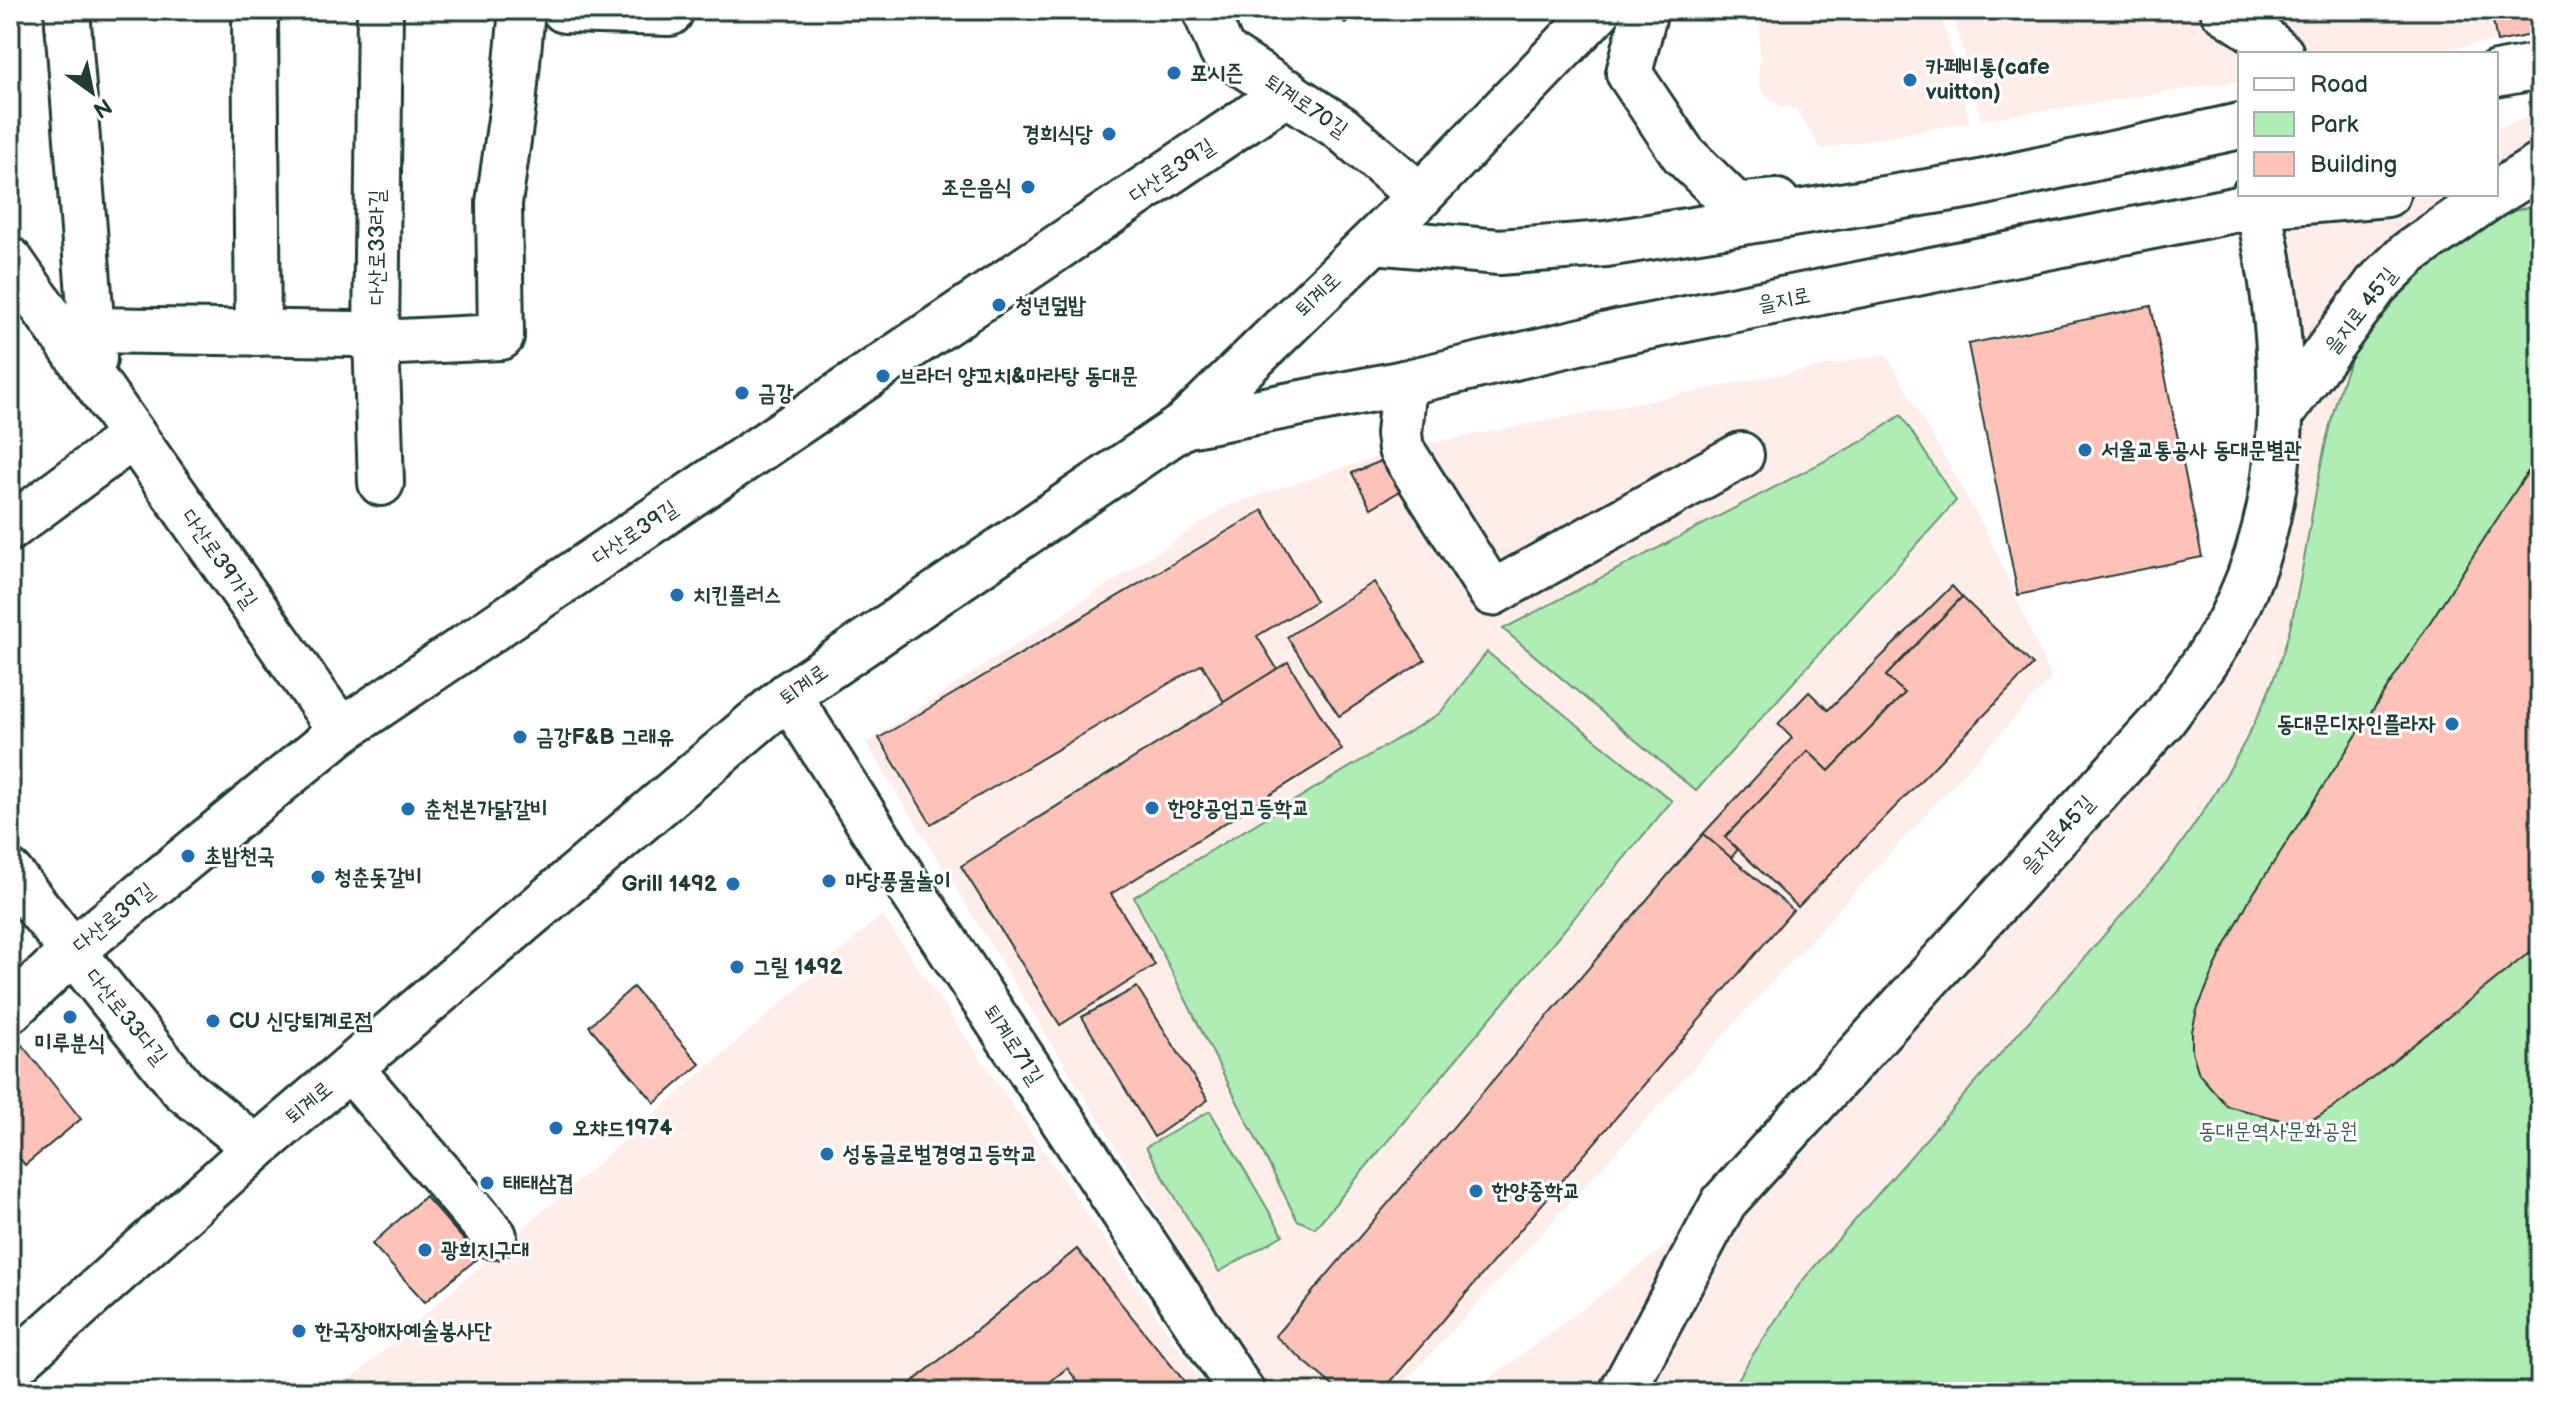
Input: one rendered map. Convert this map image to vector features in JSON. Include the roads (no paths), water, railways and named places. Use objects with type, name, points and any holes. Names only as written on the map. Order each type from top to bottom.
[{"type":"main road","name":"다산로39가길","points":[[67,10],[90,330],[98,387]]},
{"type":"main road","points":[[257,10],[258,333]]},
{"type":"main road","name":"다산로33라길","points":[[380,10],[376,338],[381,483]]},
{"type":"main road","points":[[90,330],[353,334],[399,342],[501,337],[499,203],[522,10]]},
{"type":"main road","points":[[564,10],[670,13]]},
{"type":"main road","name":"퇴계로70길","points":[[1205,10],[1222,51],[1341,128],[1420,196]]},
{"type":"main road","points":[[1525,85],[1572,10]]},
{"type":"main road","name":"퇴계로","points":[[10,1368],[256,1148],[788,695],[1183,426],[1420,196],[1599,10]]},
{"type":"main road","points":[[1645,10],[1629,73],[1683,154],[1736,206],[1971,185]]},
{"type":"main road","points":[[2223,10],[2278,52]]},
{"type":"main road","points":[[2498,74],[2540,66]]},
{"type":"main road","name":"다산로39길","points":[[10,1010],[73,951],[341,731],[1288,92]]},
{"type":"main road","points":[[1374,241],[1499,252],[1606,244],[1971,185],[2238,127]]},
{"type":"main road","points":[[2498,170],[2540,160]]},
{"type":"main road","name":"을지로 45길","points":[[2498,191],[2540,166]]},
{"type":"main road","name":"을지로","points":[[1183,426],[1404,383],[1621,332],[2256,200],[2343,196]]},
{"type":"main road","name":"을지로 45길","points":[[2281,414],[2376,285],[2409,253],[2491,196]]},
{"type":"main road","name":"을지로45길","points":[[1622,1392],[1724,1202],[2163,720],[2204,664],[2239,603],[2261,542],[2274,480],[2281,414],[2281,353],[2256,200]]},
{"type":"main road","name":"다산로39가길","points":[[10,260],[341,731]]},
{"type":"main road","points":[[1404,383],[1399,434],[1401,449],[1492,593],[1741,455]]},
{"type":"main road","points":[[10,528],[132,437]]},
{"type":"main road","name":"퇴계로71길","points":[[788,695],[910,888],[1242,1392]]},
{"type":"main road","name":"다산로33다길","points":[[15,885],[73,951],[183,1089],[256,1148]]},
{"type":"main road","points":[[350,1068],[494,1236]]},
{"type":"place","name":"포시즌","points":[[1174,73]]},
{"type":"place","name":"카페비통(cafe vuitton)","points":[[1910,80]]},
{"type":"place","name":"경희식당","points":[[1109,134]]},
{"type":"place","name":"조은음식","points":[[1028,187]]},
{"type":"place","name":"청년덮밥","points":[[999,305]]},
{"type":"place","name":"브라더 양꼬치&마라탕 동대문","points":[[883,376]]},
{"type":"place","name":"금강","points":[[742,393]]},
{"type":"place","name":"서울교통공사 동대문별관","points":[[2085,450]]},
{"type":"place","name":"치킨플러스","points":[[677,595]]},
{"type":"place","name":"동대문디자인플라자","points":[[2452,724]]},
{"type":"place","name":"금강F&B 그래유","points":[[520,737]]},
{"type":"place","name":"한양공업고등학교","points":[[1152,808]]},
{"type":"place","name":"춘천본가닭갈비","points":[[408,809]]},
{"type":"place","name":"초밥천국","points":[[188,856]]},
{"type":"place","name":"청춘돗갈비","points":[[318,877]]},
{"type":"place","name":"마당풍물놀이","points":[[829,881]]},
{"type":"place","name":"Grill 1492","points":[[733,884]]},
{"type":"place","name":"그릴 1492","points":[[737,967]]},
{"type":"place","name":"미루분식","points":[[70,1017]]},
{"type":"place","name":"CU 신당퇴계로점","points":[[213,1021]]},
{"type":"place","name":"오챠드1974","points":[[556,1128]]},
{"type":"place","name":"성동글로벌경영고등학교","points":[[827,1154]]},
{"type":"place","name":"태태삼겹","points":[[487,1183]]},
{"type":"place","name":"한양중학교","points":[[1476,1191]]},
{"type":"place","name":"광희지구대","points":[[425,1250]]},
{"type":"place","name":"한국장애자예술봉사단","points":[[299,1331]]},
{"type":"park label","name":"동대문역사문화공원","points":[[2278,1131]]}]
